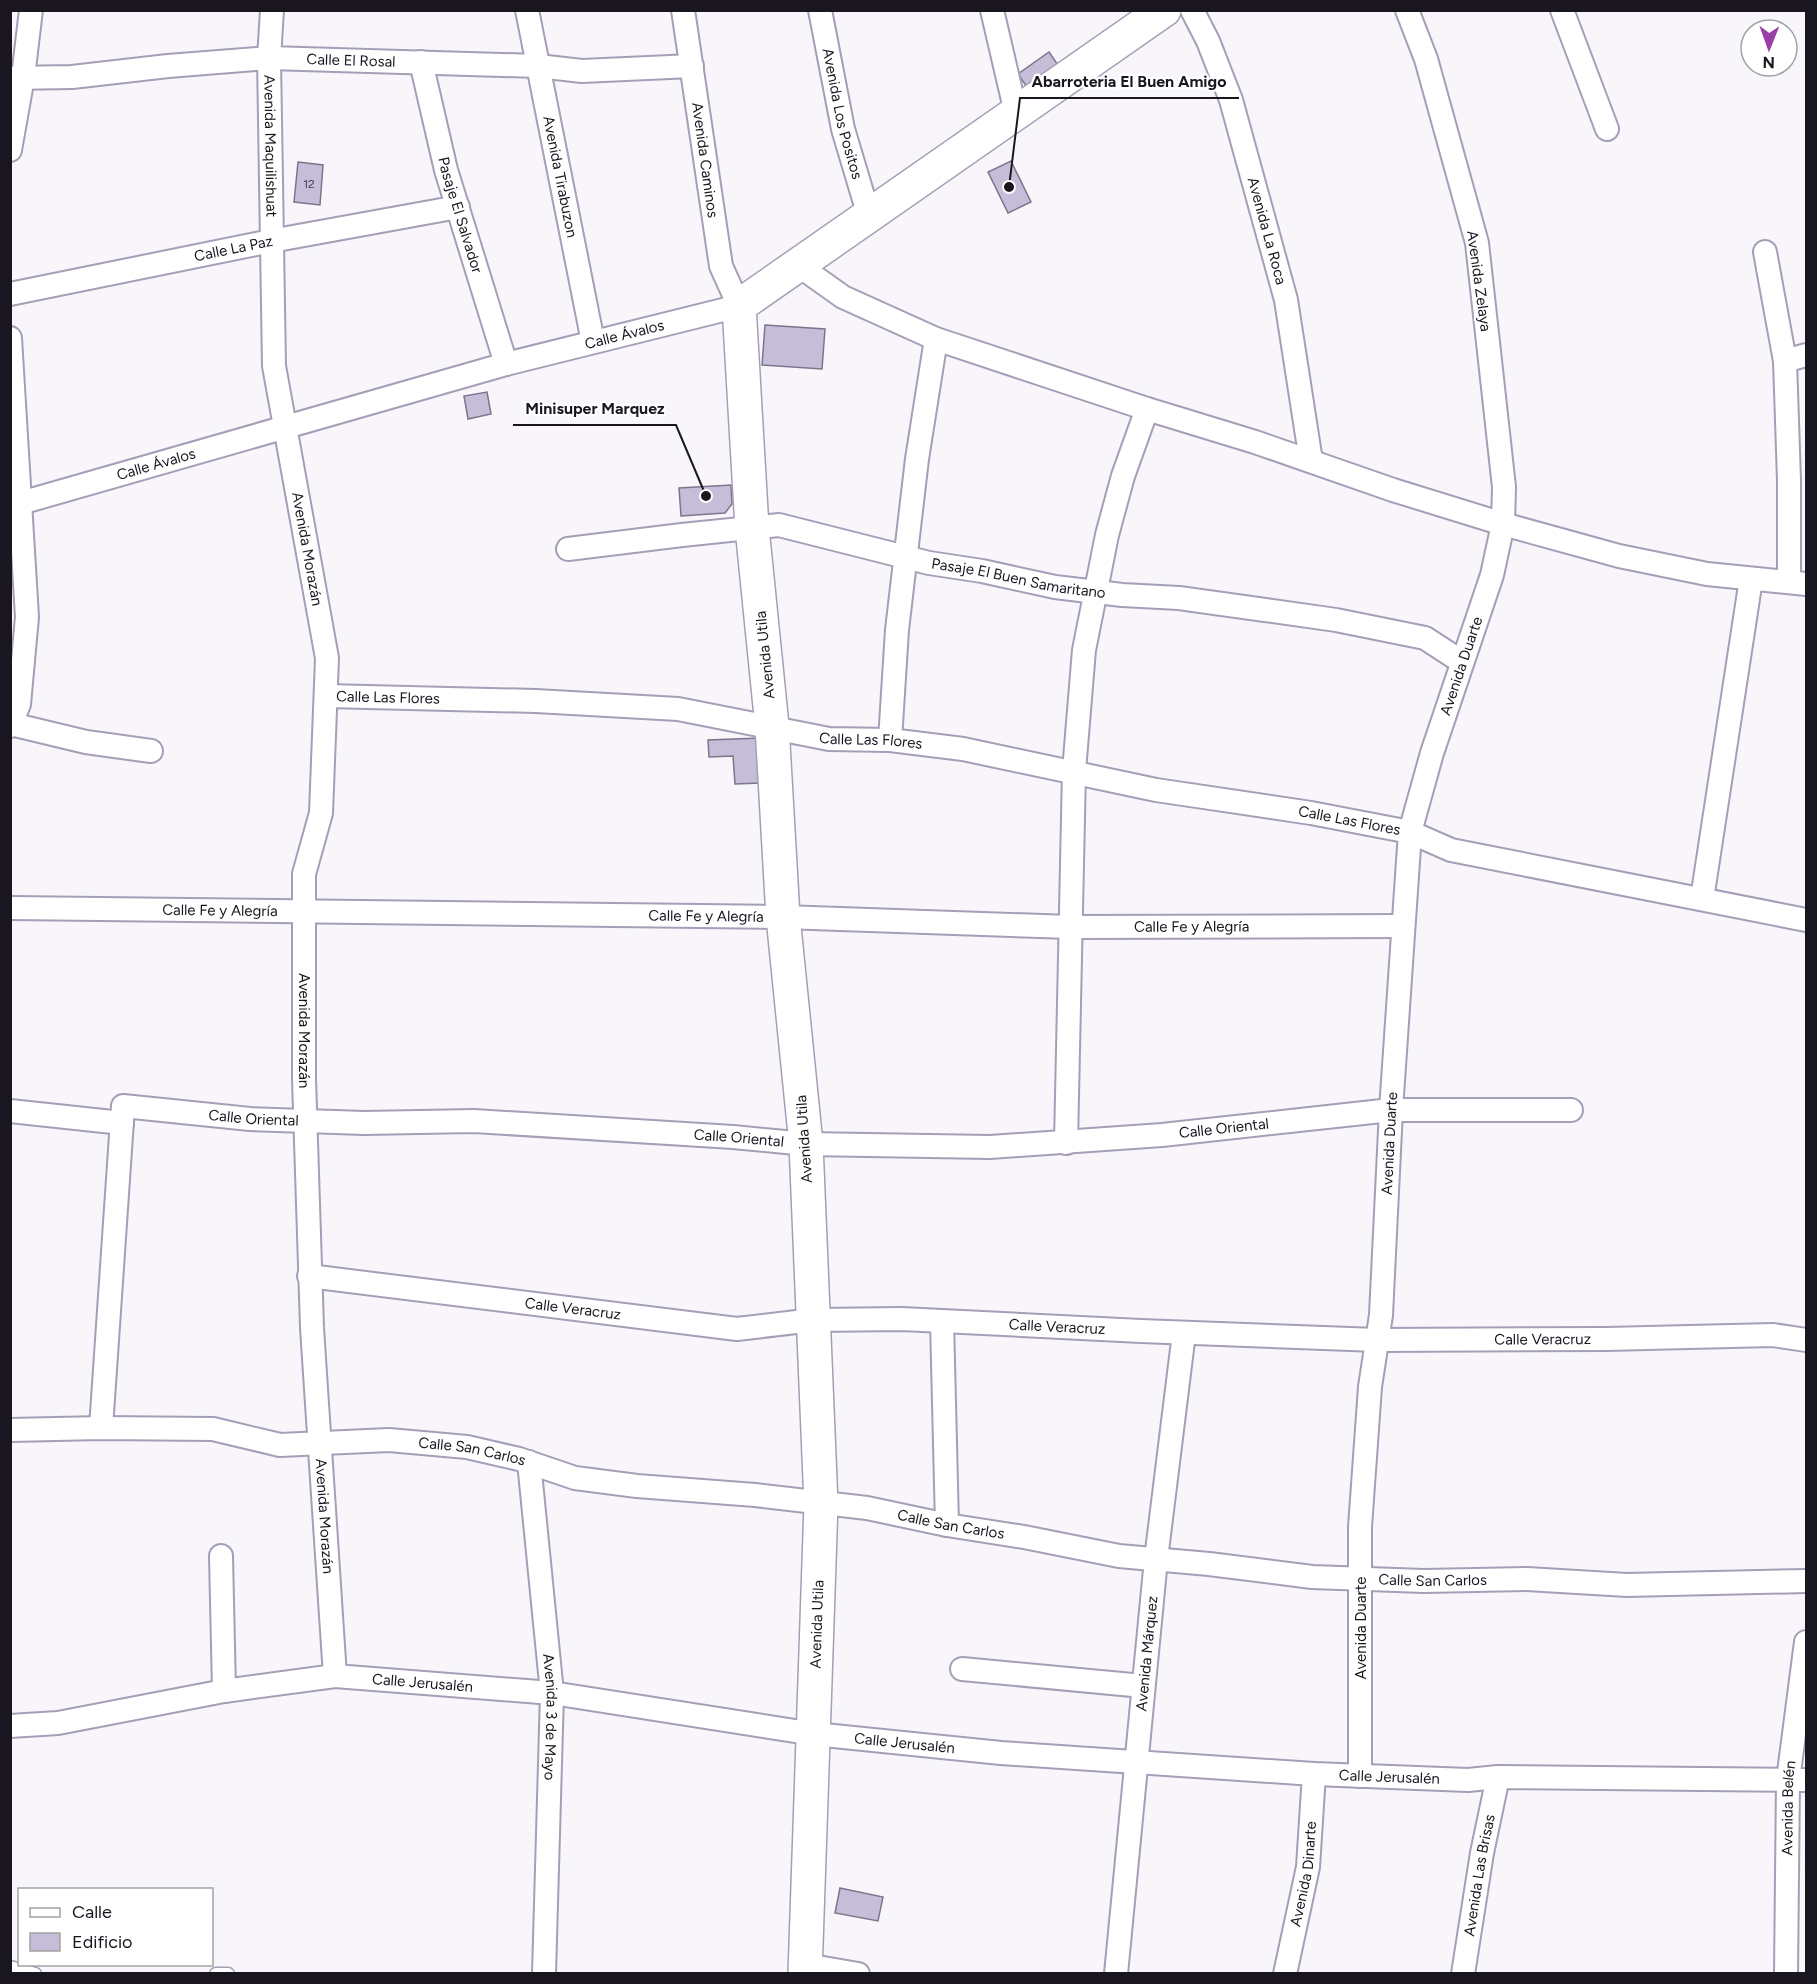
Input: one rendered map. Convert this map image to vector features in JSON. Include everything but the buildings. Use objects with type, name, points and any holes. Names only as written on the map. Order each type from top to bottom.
[{"type":"street","points":[[10,150],[17,77],[30,10]]},
{"type":"street","name":"Avenida Maquilishuat","points":[[272,10],[269,58],[274,366],[284,427]]},
{"type":"street","name":"Avenida Tirabuzon","points":[[527,10],[593,342]]},
{"type":"street","name":"Avenida Caminos","points":[[683,10],[721,266],[739,306]]},
{"type":"street","name":"Avenida Los Positos","points":[[820,10],[843,129],[869,216]]},
{"type":"street","points":[[992,10],[1016,113]]},
{"type":"street","name":"Calle Ávalos","points":[[15,504],[506,364],[739,306],[1164,10]]},
{"type":"street","name":"Avenida La Roca","points":[[1192,10],[1208,41],[1231,100],[1286,300],[1311,461]]},
{"type":"street","name":"Avenida Zelaya","points":[[1407,10],[1426,59],[1477,243],[1504,487],[1503,524]]},
{"type":"street","points":[[1562,10],[1608,129]]},
{"type":"street","name":"Calle El Rosal","points":[[17,77],[72,76],[269,58],[538,66],[582,71],[692,66]]},
{"type":"street","name":"Pasaje El Salvador","points":[[421,62],[446,170],[506,364]]},
{"type":"street","name":"Calle La Paz","points":[[10,294],[271,241],[458,207]]},
{"type":"street","points":[[798,265],[843,297],[936,339],[1394,490],[1503,524],[1619,556],[1707,574],[1798,583],[1789,480],[1796,358],[1765,252]]},
{"type":"street","name":"Avenida Utila","points":[[739,306],[752,528],[772,726],[783,917],[806,1144],[821,1504],[806,1969]]},
{"type":"street","points":[[10,338],[15,504],[27,617],[20,704],[11,725],[87,742],[151,751]]},
{"type":"street","points":[[890,740],[897,630],[905,557],[917,459],[936,339]]},
{"type":"street","points":[[1066,1143],[1074,771],[1076,724],[1084,650],[1112,515],[1123,476],[1148,409]]},
{"type":"street","name":"Avenida Morazán","points":[[284,427],[327,658],[321,813],[304,874],[305,1121],[309,1276],[335,1676]]},
{"type":"street","name":"Avenida Duarte","points":[[1360,1776],[1361,1515],[1370,1387],[1381,1315],[1402,926],[1410,832],[1432,753],[1492,576],[1503,524]]},
{"type":"street","name":"Pasaje El Buen Samaritano","points":[[568,549],[779,525],[929,563],[982,571],[1055,587],[1190,600],[1381,629],[1425,638],[1462,662]]},
{"type":"street","points":[[1702,899],[1751,579]]},
{"type":"street","name":"Calle Las Flores","points":[[326,696],[536,701],[678,709],[830,739],[890,740],[963,749],[1156,790],[1311,813],[1410,832],[1451,850],[1513,864],[1806,920]]},
{"type":"street","name":"Calle Fe y Alegría","points":[[10,908],[783,917],[1070,927],[1402,926]]},
{"type":"street","name":"Calle Oriental","points":[[10,1111],[364,1123],[474,1121],[733,1137],[806,1144],[990,1147],[1066,1143],[1391,1110],[1571,1110]]},
{"type":"street","points":[[101,1428],[122,1115]]},
{"type":"street","name":"Calle Veracruz","points":[[309,1276],[737,1329],[813,1320],[902,1319],[1377,1340],[1773,1335],[1806,1340]]},
{"type":"street","points":[[942,1321],[947,1525]]},
{"type":"street","name":"Avenida Márquez","points":[[1116,1974],[1156,1559],[1184,1333]]},
{"type":"street","name":"Calle San Carlos","points":[[10,1430],[213,1429],[280,1445],[389,1440],[456,1446],[529,1462],[575,1478],[867,1508],[1119,1556],[1312,1577],[1424,1581],[1527,1579],[1627,1585],[1806,1581]]},
{"type":"street","name":"Avenida 3 de Mayo","points":[[529,1462],[552,1693],[544,1974]]},
{"type":"street","points":[[221,1556],[224,1691]]},
{"type":"street","name":"Avenida Belén","points":[[1786,1974],[1806,1642]]},
{"type":"street","points":[[962,1669],[1143,1686]]},
{"type":"street","name":"Calle Jerusalén","points":[[10,1726],[58,1723],[224,1691],[335,1676],[552,1693],[814,1734],[1001,1753],[1136,1763],[1314,1774],[1468,1780],[1498,1777],[1797,1780]]},
{"type":"street","name":"Avenida Dinarte","points":[[1285,1974],[1308,1867],[1314,1774]]},
{"type":"street","name":"Avenida Las Brisas","points":[[1463,1974],[1482,1853],[1498,1777]]},
{"type":"street","points":[[806,1969],[858,1974]]},
{"type":"lane","points":[[10,1967],[35,1974]]},
{"type":"lane","points":[[216,1974],[228,1974]]},
{"type":"place","name":"Abarroteria El Buen Amigo","points":[[1009,187]]},
{"type":"place","name":"Minisuper Marquez","points":[[706,496]]}]
